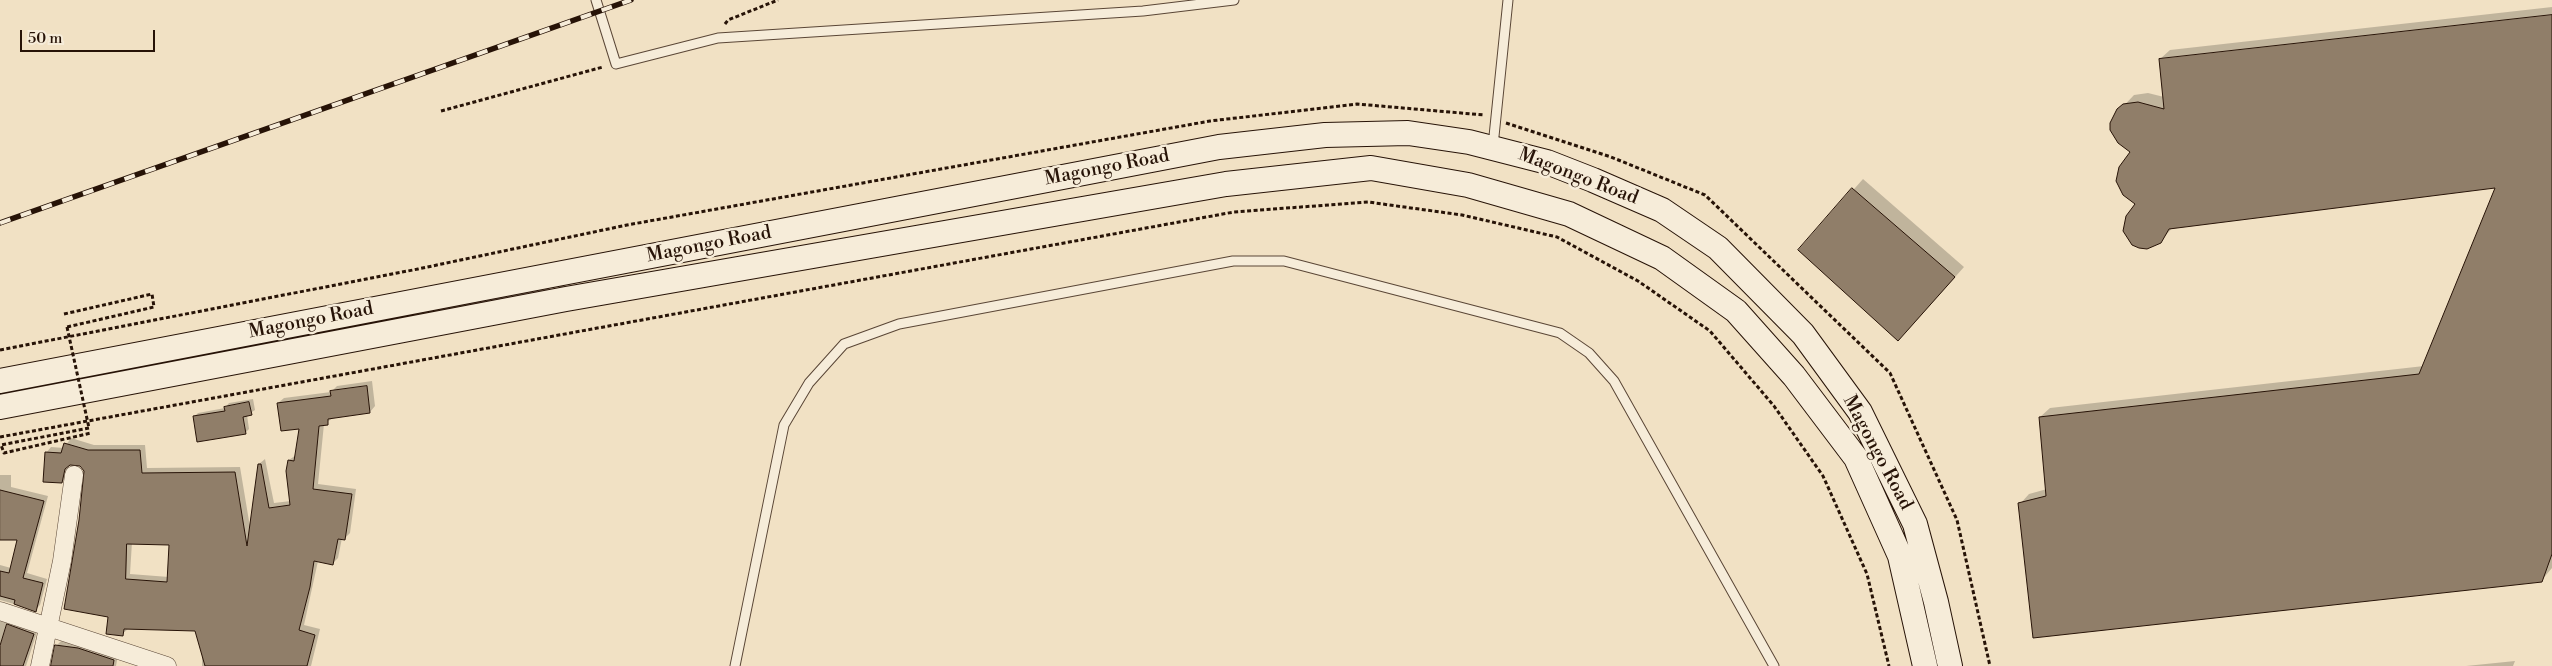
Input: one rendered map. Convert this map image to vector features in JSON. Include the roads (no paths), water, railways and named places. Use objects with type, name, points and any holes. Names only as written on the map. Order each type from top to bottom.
[{"type":"main road","name":"Magongo Road","points":[[0,381],[1219,146],[1325,135],[1408,133],[1493,148],[1547,162],[1662,210],[1718,248],[1803,334],[1860,412],[1914,524],[1936,602],[1950,666]]},
{"type":"main road","points":[[1219,146],[1226,184]]},
{"type":"main road","name":"Magongo Road","points":[[0,406],[566,299],[1226,184],[1371,168],[1468,186],[1569,214],[1662,258],[1736,311],[1794,376],[1856,458],[1900,556],[1925,666]]},
{"type":"street","points":[[40,666],[62,561],[74,475]]},
{"type":"street","points":[[0,612],[167,666]]},
{"type":"lane","points":[[596,0],[616,64],[718,38],[1142,11],[1234,0]]},
{"type":"lane","points":[[1493,148],[1508,0]]},
{"type":"lane","points":[[735,666],[784,425],[809,383],[844,344],[899,324],[1233,261],[1284,262],[1303,266],[1560,333],[1589,352],[1614,381],[1774,666]]},
{"type":"railway","points":[[0,223],[631,0]]}]
